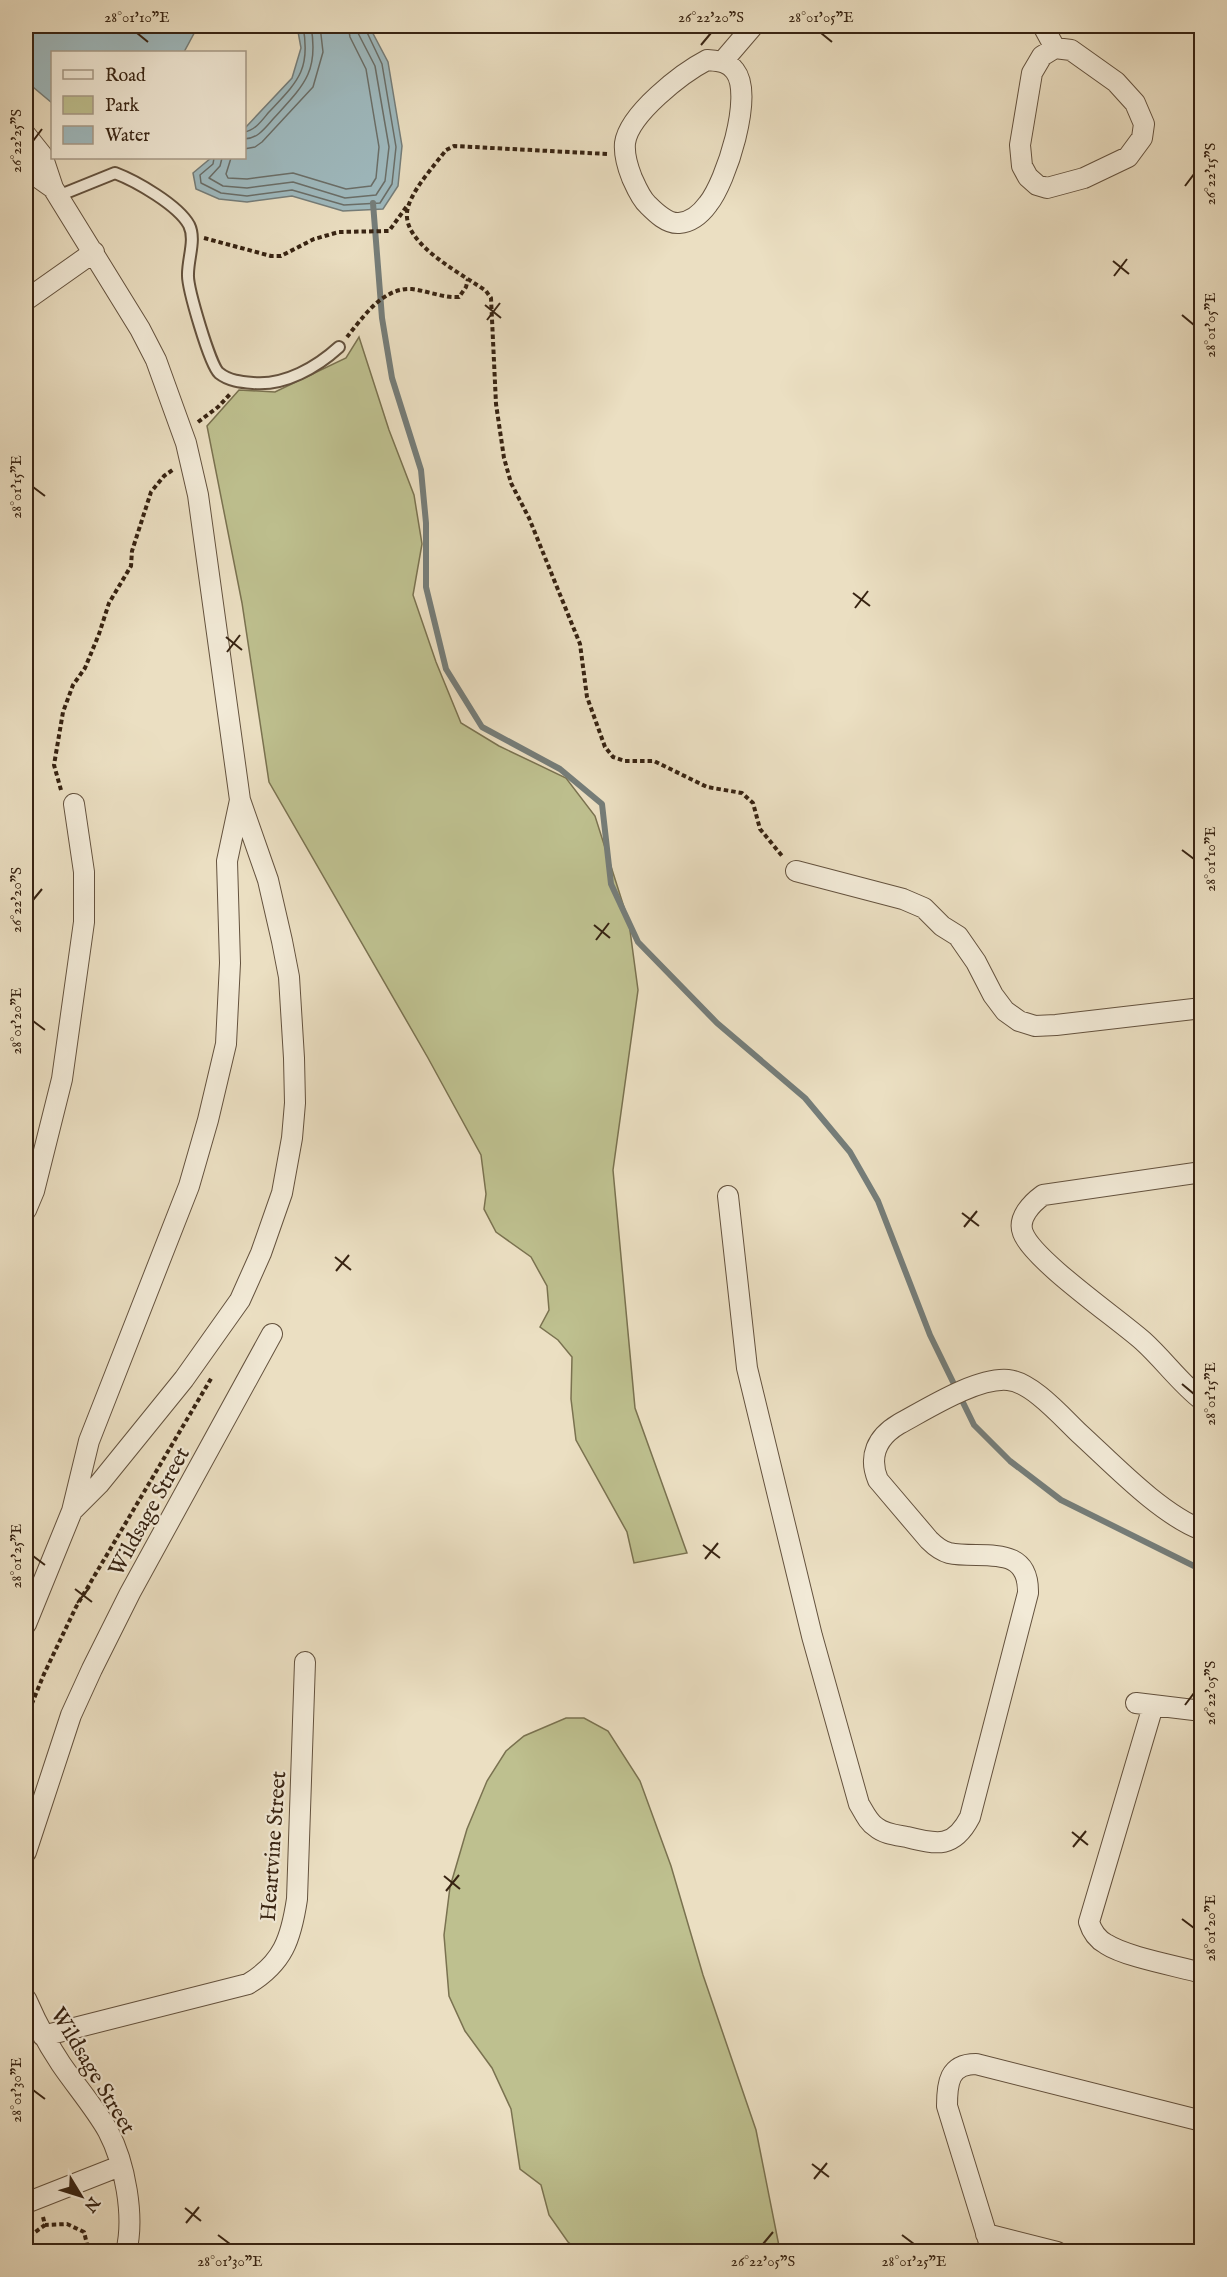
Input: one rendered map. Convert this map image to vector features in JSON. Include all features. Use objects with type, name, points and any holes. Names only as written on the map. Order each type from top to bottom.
[{"type":"street","points":[[723,61],[753,26]]},
{"type":"street","points":[[1042,26],[1055,48]]},
{"type":"street","points":[[1055,48],[1071,50],[1116,82],[1135,104],[1144,124],[1142,138],[1128,158],[1084,178],[1047,188],[1037,185],[1028,177],[1022,166],[1020,145],[1032,72],[1042,56],[1055,48]]},
{"type":"street","points":[[707,60],[723,61],[735,71],[742,86],[742,103],[726,169],[709,204],[690,222],[674,223],[646,204],[627,166],[625,142],[633,124],[665,89],[689,69],[707,60]]},
{"type":"street","points":[[26,135],[42,155],[56,192],[140,329],[156,360],[186,443],[198,495],[240,800],[268,880],[289,978],[295,1103],[292,1138],[282,1193],[261,1253],[240,1300],[184,1378],[99,1484],[72,1511]]},
{"type":"street","points":[[26,170],[56,192]]},
{"type":"street","points":[[26,300],[94,252]]},
{"type":"street","points":[[26,1624],[72,1511],[89,1441],[189,1186],[208,1120],[226,1044],[230,963],[227,861],[240,800]]},
{"type":"street","points":[[26,1210],[34,1191],[62,1079],[84,922],[84,872],[74,804]]},
{"type":"street","points":[[796,871],[903,899],[924,908],[942,926],[958,936],[976,962],[993,995],[1005,1011],[1019,1021],[1035,1026],[1056,1025],[1202,1008]]},
{"type":"street","points":[[1202,1172],[1043,1195],[1027,1211],[1022,1220],[1022,1231],[1037,1252],[1145,1342],[1187,1389],[1202,1401]]},
{"type":"street","points":[[728,1196],[747,1368],[812,1636],[859,1804],[874,1826],[883,1832],[926,1842],[942,1843],[962,1832],[970,1817],[1029,1593],[1029,1580],[1023,1570],[1008,1558],[995,1554],[948,1552],[938,1548],[878,1480],[874,1470],[874,1449],[891,1428],[934,1404],[981,1384],[1009,1380],[1021,1383],[1053,1407],[1149,1496],[1189,1525],[1202,1530]]},
{"type":"street","name":"Wildsage Street","points":[[26,1852],[71,1715],[92,1669],[130,1593],[272,1334]]},
{"type":"street","name":"Heartvine Street","points":[[43,2036],[248,1984],[261,1976],[278,1958],[290,1933],[297,1899],[305,1662]]},
{"type":"street","points":[[1202,1711],[1145,1704],[1089,1922],[1097,1938],[1114,1949],[1202,1973]]},
{"type":"street","name":"Wildsage Street","points":[[26,2000],[43,2036],[108,2132],[120,2166],[130,2210],[126,2252]]},
{"type":"street","points":[[1057,2252],[989,2243],[947,2106],[947,2087],[953,2072],[964,2064],[976,2064],[1202,2121]]},
{"type":"street","points":[[31,2201],[120,2166]]},
{"type":"lane","points":[[56,192],[116,173],[135,181],[179,211],[189,225],[193,236],[187,276],[195,308],[217,371],[235,381],[266,384],[296,375],[323,361],[339,346]]},
{"type":"path","points":[[193,236],[271,256],[281,256],[314,239],[339,232],[389,231],[446,150],[454,146],[626,154]]},
{"type":"path","points":[[411,200],[407,213],[408,224],[429,253],[486,291],[491,298],[496,404],[504,458],[511,483],[529,518],[580,644],[586,697],[605,747],[613,757],[625,761],[654,760],[707,787],[742,793],[753,803],[760,829],[796,871]]},
{"type":"path","points":[[339,346],[369,310],[391,294],[410,289],[459,297],[468,279]]},
{"type":"path","points":[[195,425],[228,396],[235,381]]},
{"type":"path","points":[[74,804],[60,790],[54,765],[63,712],[73,684],[85,668],[109,603],[131,566],[132,551],[151,492],[164,476],[189,458]]},
{"type":"path","points":[[31,2201],[45,2225]]},
{"type":"path","points":[[26,2243],[31,2235],[45,2225],[67,2224],[84,2232],[89,2252]]},
{"type":"green space","points":[[359,337],[389,430],[414,495],[422,544],[413,595],[436,662],[461,723],[499,746],[566,778],[595,816],[629,923],[638,990],[613,1170],[635,1408],[687,1553],[634,1563],[627,1532],[576,1440],[571,1399],[572,1357],[558,1340],[540,1327],[549,1310],[547,1286],[531,1257],[496,1232],[484,1209],[486,1194],[481,1155],[428,1058],[269,782],[242,603],[207,426],[239,390],[275,392],[346,358]]},
{"type":"green space","points":[[566,1718],[584,1718],[608,1731],[640,1781],[671,1866],[703,1975],[756,2130],[780,2251],[581,2252],[568,2242],[549,2215],[541,2185],[520,2169],[511,2109],[492,2068],[465,2031],[449,1996],[444,1935],[450,1887],[467,1829],[487,1781],[506,1751],[524,1736]]},
{"type":"water","points":[[34,26],[198,26],[185,51],[51,51],[51,102],[33,87],[26,68],[26,34]]},
{"type":"water","points":[[297,26],[369,26],[388,62],[402,146],[398,186],[383,209],[343,211],[292,196],[247,202],[219,199],[196,189],[193,173],[210,159],[246,159],[246,127],[292,78],[301,48]]},
{"type":"waterway","points":[[26,30],[41,26]]},
{"type":"waterway","points":[[373,203],[382,318],[392,378],[421,470],[426,523],[426,587],[446,669],[482,727],[560,769],[602,804],[611,884],[638,942],[717,1023],[805,1098],[850,1152],[878,1201],[930,1335],[974,1425],[1010,1461],[1061,1500],[1202,1570]]}]
